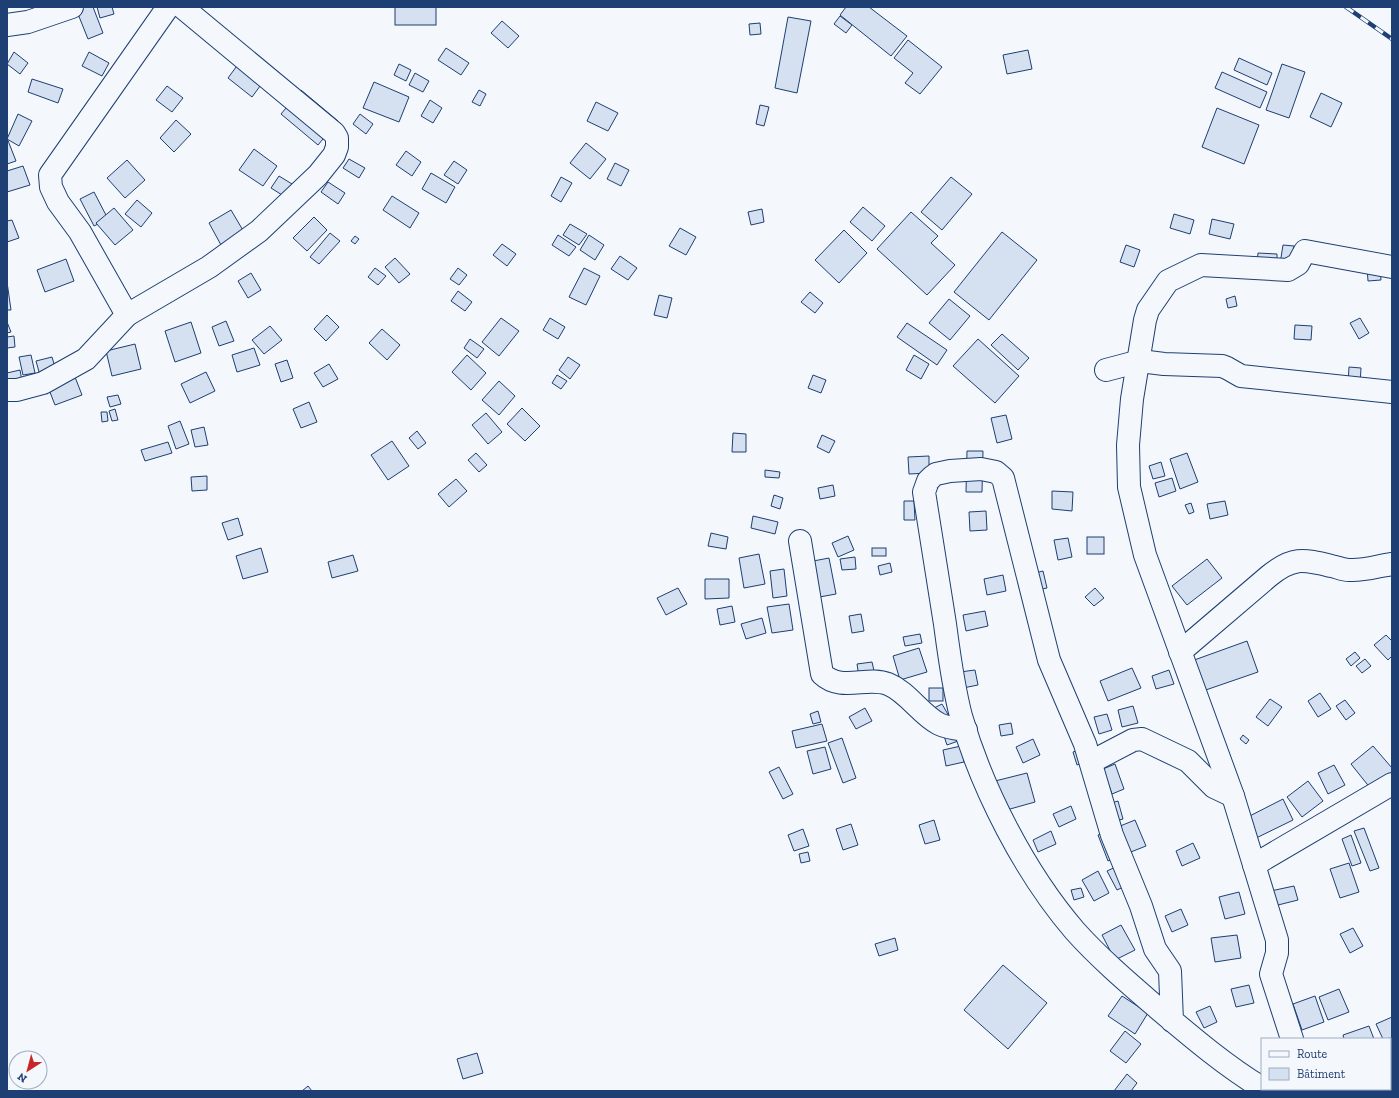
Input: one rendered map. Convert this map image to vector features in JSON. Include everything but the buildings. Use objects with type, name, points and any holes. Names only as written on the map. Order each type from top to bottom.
[{"type":"street","points":[[7,25],[28,22],[72,7]]},
{"type":"street","points":[[127,315],[80,232],[58,202],[49,181],[50,175],[168,7]]},
{"type":"street","points":[[7,390],[17,390],[43,383],[86,359],[127,315],[209,267],[259,231],[318,175],[334,155],[337,146],[337,138],[334,133],[182,7]]},
{"type":"street","points":[[1292,1038],[1271,974],[1277,953],[1277,940],[1233,796],[1145,555],[1129,487],[1128,445],[1132,399],[1140,361],[1146,315],[1168,281],[1201,265],[1288,270],[1298,264],[1305,251],[1392,267]]},
{"type":"street","points":[[1106,370],[1140,361],[1164,364],[1222,366],[1241,376],[1392,392]]},
{"type":"street","points":[[1172,1021],[1170,971],[1155,949],[1139,899],[1112,836],[1091,762],[1043,641],[1003,478],[996,472],[981,469],[936,474],[928,481],[924,492],[950,661],[961,714],[976,761],[1004,820],[1039,884],[1076,931],[1120,976],[1172,1021],[1240,1075],[1261,1088]]},
{"type":"street","points":[[800,541],[822,674],[828,679],[841,683],[886,684],[898,689],[929,717],[940,724],[966,730]]},
{"type":"street","points":[[1180,652],[1281,566],[1294,560],[1311,561],[1348,570],[1359,570],[1392,564]]},
{"type":"street","points":[[1091,762],[1133,740],[1142,739],[1188,762],[1214,787],[1233,796]]},
{"type":"street","points":[[1254,865],[1392,784]]},
{"type":"railway","points":[[1346,7],[1392,39]]}]
